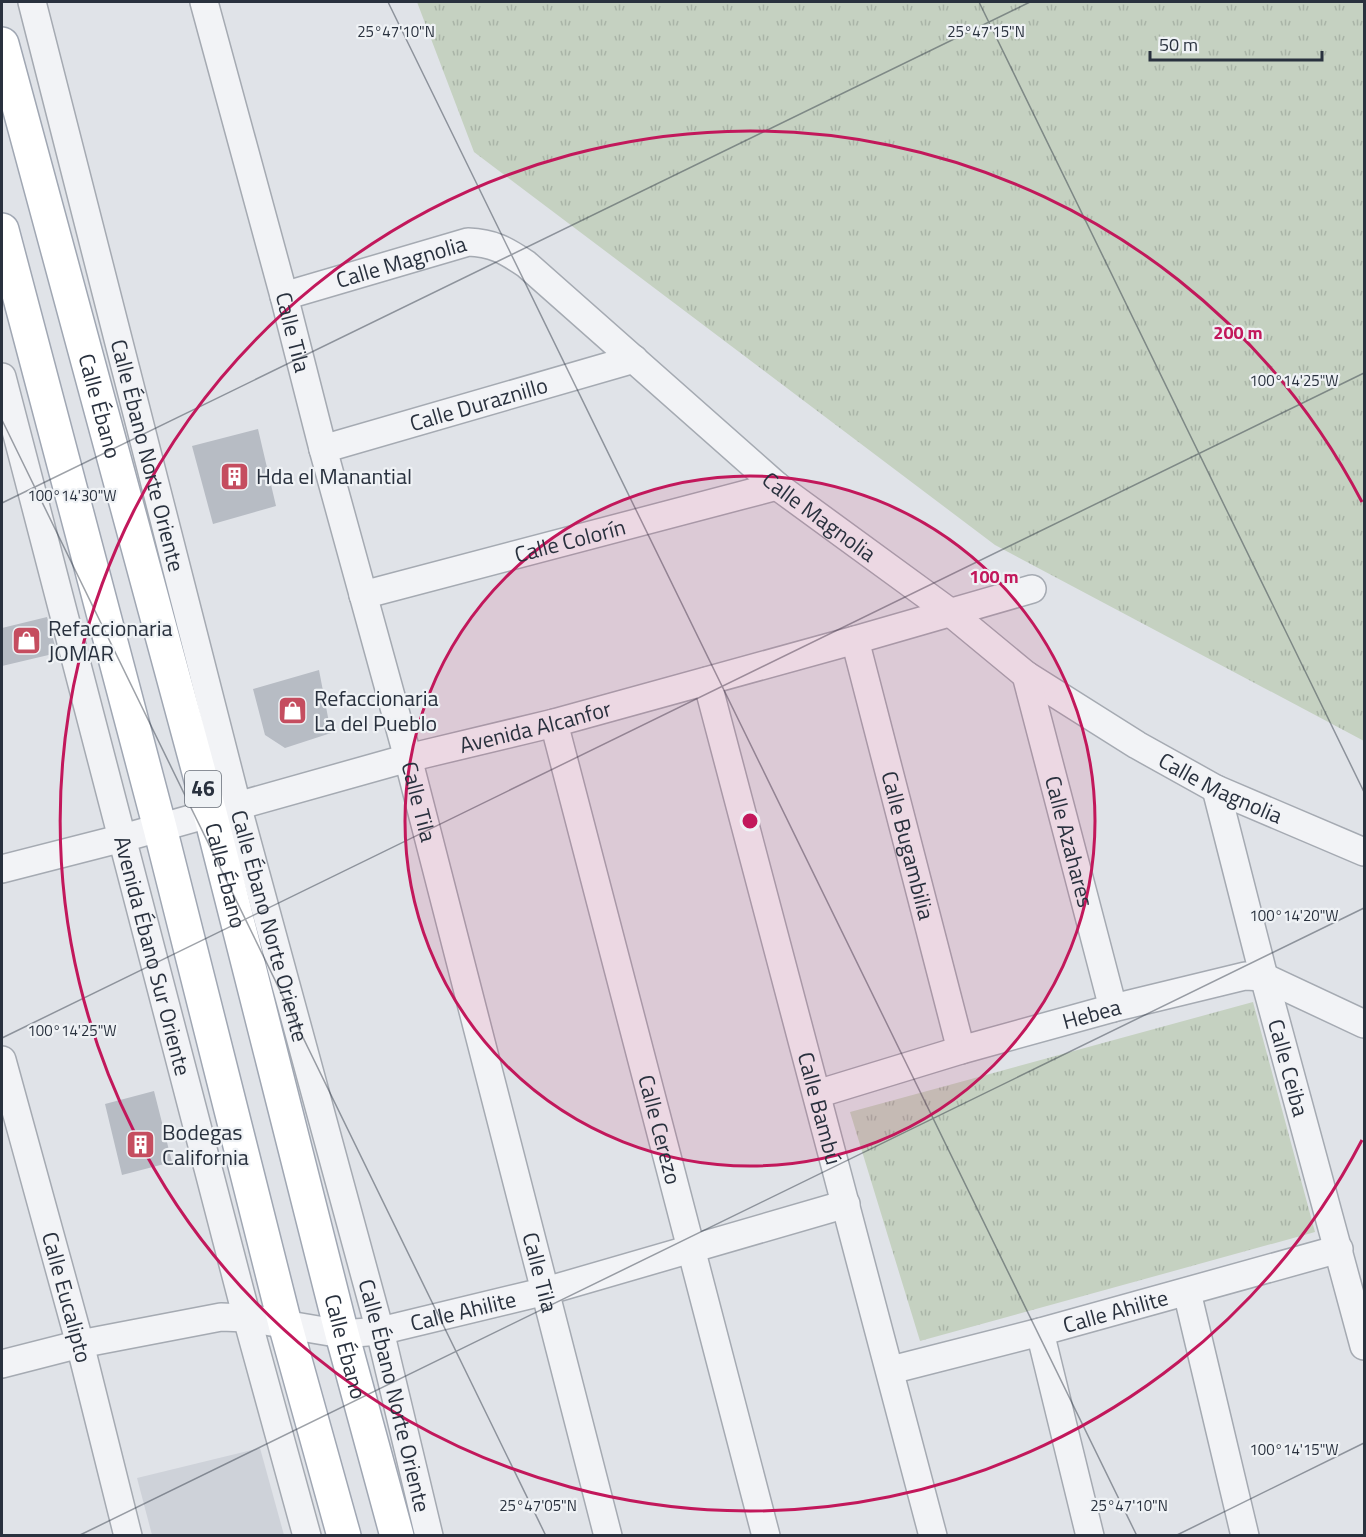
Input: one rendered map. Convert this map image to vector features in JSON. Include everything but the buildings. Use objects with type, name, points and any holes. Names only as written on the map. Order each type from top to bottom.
[{"type":"main road","name":"Calle Ébano","points":[[2,44],[224,809],[342,1334],[397,1536]]},
{"type":"main road","name":"46","points":[[2,230],[160,828],[285,1324],[344,1536]]},
{"type":"street","name":"Calle Ébano Norte Oriente","points":[[32,2],[224,809],[380,1331],[429,1536]]},
{"type":"street","name":"Calle Tila","points":[[204,2],[408,758],[608,1536]]},
{"type":"street","name":"Calle Magnolia","points":[[284,296],[468,242],[488,243],[511,254],[526,264],[777,486],[951,613],[1026,675],[1137,745],[1216,789],[1365,852]]},
{"type":"street","name":"Calle Duraznillo","points":[[323,449],[634,359]]},
{"type":"street","name":"Avenida Ébano Sur Oriente","points":[[2,377],[247,1318],[307,1536]]},
{"type":"street","name":"Calle Colorín","points":[[363,595],[777,486]]},
{"type":"street","name":"Avenida Alcanfor","points":[[2,869],[160,828],[408,758],[554,723],[1032,589]]},
{"type":"street","name":"Calle Bugambilia","points":[[855,640],[961,1050]]},
{"type":"street","name":"Calle Azahares","points":[[1026,675],[1113,1008]]},
{"type":"street","name":"Calle Bambú","points":[[707,681],[891,1370],[933,1536]]},
{"type":"street","name":"Calle Cerezo","points":[[554,723],[766,1536]]},
{"type":"street","name":"Calle Ceiba","points":[[1216,789],[1264,977],[1365,1346]]},
{"type":"street","name":"Hebea","points":[[817,1094],[961,1050],[1113,1008],[1245,976],[1264,977],[1365,1023]]},
{"type":"street","name":"Calle Eucalipto","points":[[2,1060],[80,1344],[128,1536]]},
{"type":"street","name":"Calle Ahilite","points":[[2,1364],[80,1344],[221,1317],[247,1318],[342,1334],[380,1331],[546,1291],[846,1204]]},
{"type":"street","name":"Calle Ahilite","points":[[891,1370],[1040,1332],[1339,1250]]},
{"type":"street","points":[[1187,1292],[1245,1536]]},
{"type":"street","points":[[1040,1332],[1090,1536]]},
{"type":"shaded area","points":[[260,1448],[284,1535],[152,1535],[137,1478]]},
{"type":"green space","points":[[417,2],[1364,2],[1364,741],[995,545],[474,152]]},
{"type":"green space","points":[[1253,1002],[1315,1232],[920,1341],[850,1112]]},
{"type":"place","name":"Hda el Manantial","points":[[235,476]]},
{"type":"place","name":"Refaccionaria JOMAR","points":[[27,641]]},
{"type":"place","name":"Refaccionaria La del Pueblo","points":[[293,711]]},
{"type":"place","name":"Bodegas California","points":[[141,1145]]}]
